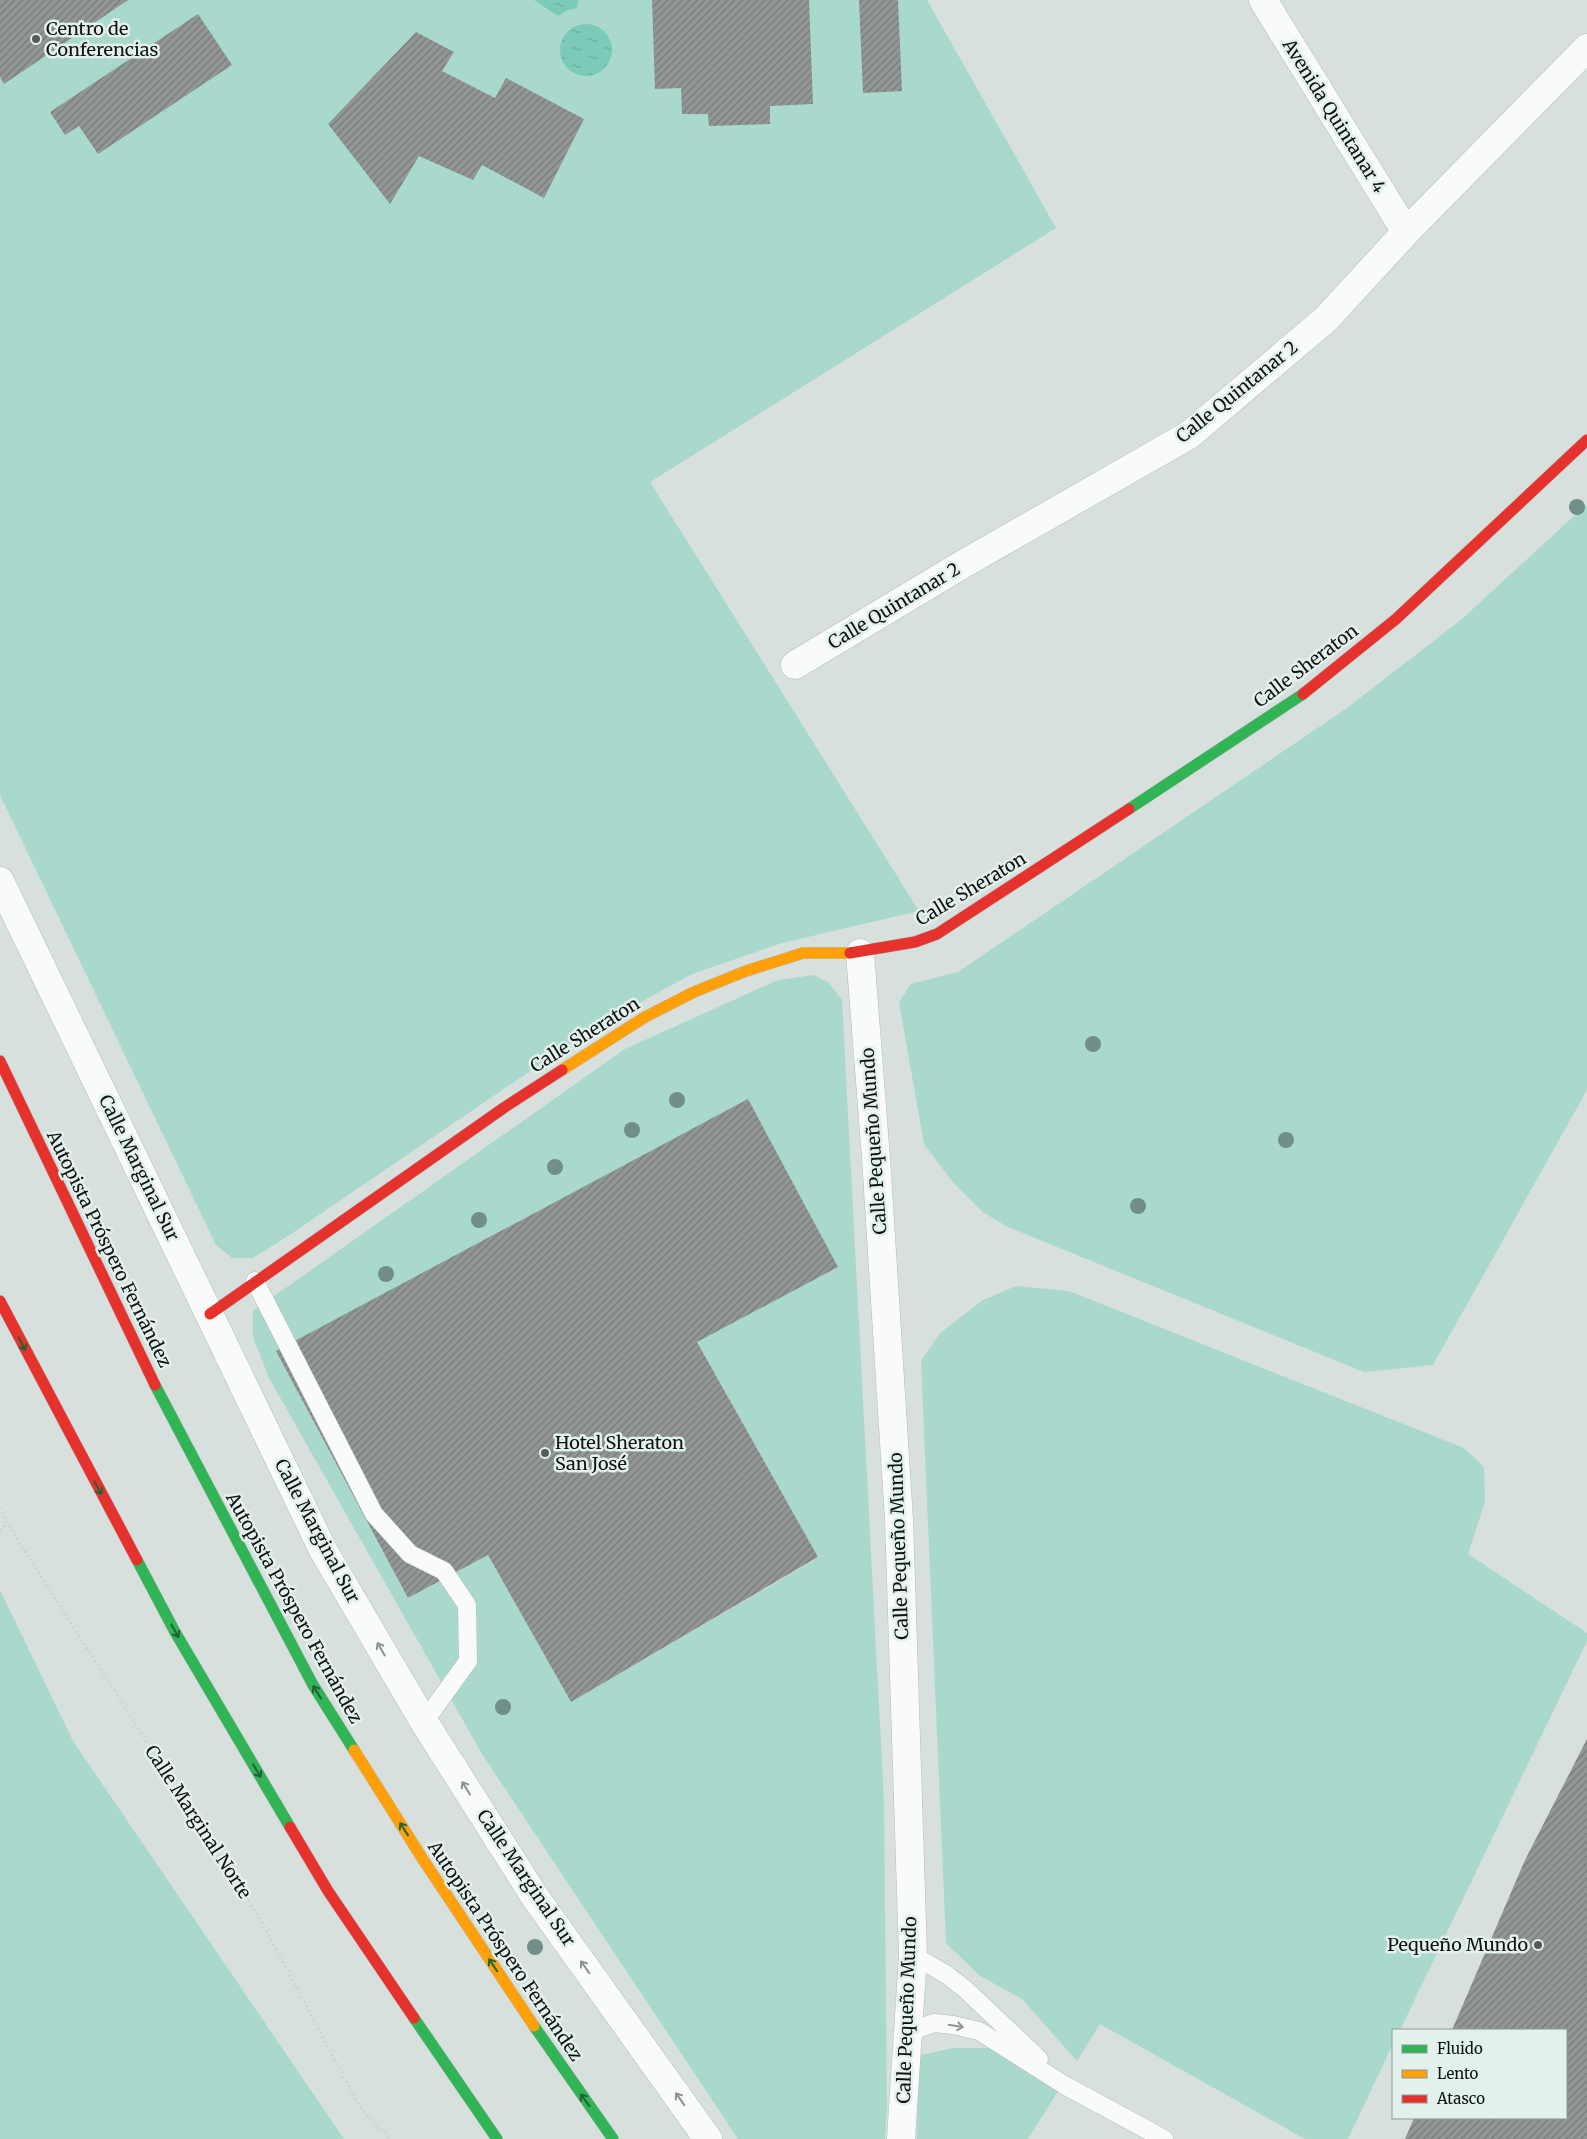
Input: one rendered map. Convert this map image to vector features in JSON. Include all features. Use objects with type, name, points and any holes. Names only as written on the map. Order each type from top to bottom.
[{"type":"main road","name":"Calle Sheraton","points":[[210,1314],[505,1107],[645,1017],[694,992],[746,971],[803,953],[860,953],[915,942],[937,934],[1303,694],[1396,619],[1587,440]]},
{"type":"main road","name":"Autopista Próspero Fernández","points":[[0,1061],[175,1426],[313,1685],[424,1861],[563,2070],[613,2139]]},
{"type":"main road","points":[[0,1301],[175,1632],[323,1883],[497,2139]]},
{"type":"street","name":"Avenida Quintanar 4","points":[[1263,0],[1406,232]]},
{"type":"street","name":"Calle Quintanar 2","points":[[795,666],[965,563],[1189,435],[1326,319],[1406,232],[1587,48]]},
{"type":"street","name":"Calle Marginal Sur","points":[[0,881],[323,1550],[424,1722],[535,1896],[708,2139]]},
{"type":"street","name":"Calle Pequeño Mundo","points":[[860,953],[876,1158],[899,1520],[912,1955],[909,2032],[900,2139]]},
{"type":"lane","points":[[255,1281],[374,1514],[410,1554],[444,1571],[467,1605],[468,1661],[424,1722]]},
{"type":"lane","points":[[912,1955],[947,1975],[965,1989],[1066,2086]]},
{"type":"lane","points":[[909,2032],[934,2024],[954,2025],[980,2031],[1066,2086],[1164,2139]]},
{"type":"path","name":"Calle Marginal Norte","points":[[0,1508],[7,1523],[259,1917],[361,2109],[391,2139]]},
{"type":"path","points":[[0,1529],[7,1523]]},
{"type":"shaded area","points":[[0,0],[927,0],[1056,228],[650,482],[919,911],[782,943],[692,974],[595,1027],[253,1258],[232,1258],[216,1245],[0,795]]},
{"type":"shaded area","points":[[1587,504],[1587,1090],[1433,1365],[1364,1372],[1008,1227],[984,1213],[952,1181],[924,1144],[899,1002],[911,984],[958,972],[1347,708],[1462,619]]},
{"type":"shaded area","points":[[814,975],[828,982],[842,1000],[884,1801],[887,2107],[885,2139],[738,2139],[482,1754],[269,1378],[253,1337],[253,1311],[625,1049],[778,980]],"holes":[[[748,1100],[697,1342],[818,1557],[825,1554],[571,1702],[488,1555],[408,1598]]]},
{"type":"shaded area","points":[[1016,1286],[1069,1291],[1464,1448],[1484,1467],[1485,1502],[1468,1554],[1587,1633],[1587,1641],[1400,2029],[1392,2029],[1392,2046],[1348,2139],[1305,2139],[1100,2024],[1077,2061],[1022,1999],[980,1976],[946,1943],[921,1361],[940,1333],[983,1300]]},
{"type":"shaded area","points":[[0,1590],[73,1741],[344,2139],[0,2139]]},
{"type":"shaded area","points":[[953,2048],[988,2048],[1060,2088],[1028,2139],[917,2139],[918,2056]]},
{"type":"water","points":[[534,0],[578,0],[577,8],[568,10],[558,16]]},
{"type":"water","points":[[581,24],[591,24],[605,31],[612,45],[612,55],[605,69],[591,76],[581,76],[571,72],[564,65],[560,55],[560,45],[564,35],[571,28]]},
{"type":"building","name":"Centro de Conferencias","points":[[0,0],[128,0],[4,84],[0,77]]},
{"type":"building","points":[[652,0],[809,0],[813,104],[770,106],[770,124],[709,126],[708,114],[682,114],[681,88],[655,89]]},
{"type":"building","points":[[859,0],[898,0],[902,91],[863,93]]},
{"type":"building","points":[[198,14],[232,65],[98,154],[79,126],[65,135],[50,112]]},
{"type":"building","points":[[416,32],[454,52],[442,71],[495,98],[506,78],[584,119],[544,198],[482,165],[473,180],[419,156],[390,204],[328,124]]},
{"type":"building","name":"Hotel Sheraton San José","points":[[748,1099],[838,1267],[697,1342],[818,1557],[571,1702],[488,1555],[408,1598],[276,1351]]},
{"type":"building","name":"Pequeño Mundo","points":[[1587,1739],[1587,2139],[1405,2139],[1414,2119],[1567,2119],[1567,2029],[1452,2029],[1525,1860]]},
{"type":"traffic: fast","points":[[1129,809],[1303,694]]},
{"type":"traffic: fast","points":[[155,1385],[313,1685],[354,1750]]},
{"type":"traffic: fast","points":[[137,1560],[175,1632],[290,1827]]},
{"type":"traffic: fast","points":[[414,2018],[497,2139]]},
{"type":"traffic: fast","points":[[534,2026],[613,2139]]},
{"type":"traffic: slow","points":[[562,1070],[645,1017],[694,992],[746,971],[803,953],[850,953]]},
{"type":"traffic: slow","points":[[354,1750],[424,1861],[534,2026]]},
{"type":"traffic: jam","points":[[1303,694],[1396,619],[1587,440]]},
{"type":"traffic: jam","points":[[850,953],[915,942],[937,934],[1129,809]]},
{"type":"traffic: jam","points":[[0,1061],[155,1385]]},
{"type":"traffic: jam","points":[[210,1314],[505,1107],[562,1070]]},
{"type":"traffic: jam","points":[[0,1301],[137,1560]]},
{"type":"traffic: jam","points":[[290,1827],[328,1891],[414,2018]]},
{"type":"place","name":"Centro de Conferencias","points":[[36,39]]},
{"type":"place","name":"Hotel Sheraton San José","points":[[545,1453]]},
{"type":"place","name":"Pequeño Mundo","points":[[1538,1945]]}]
